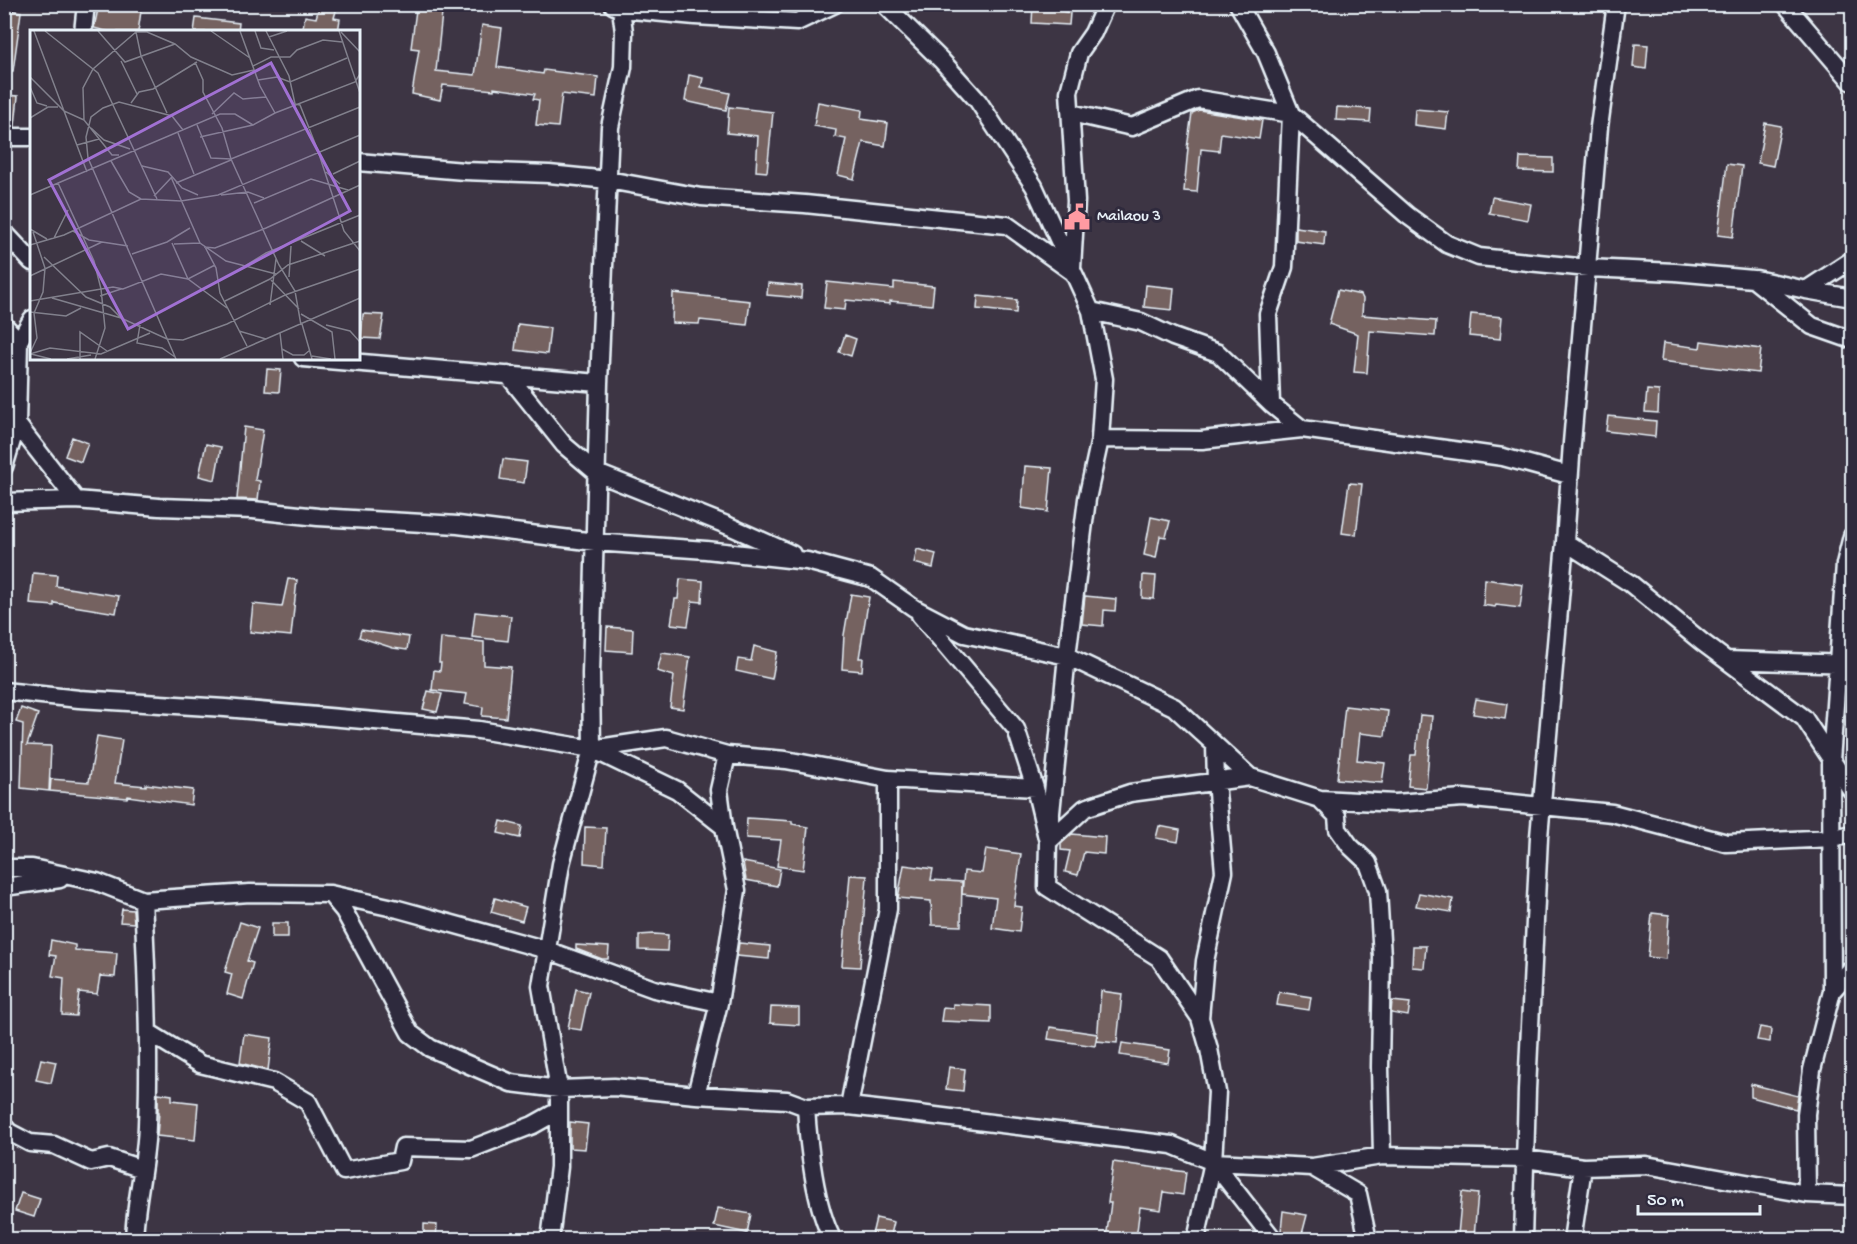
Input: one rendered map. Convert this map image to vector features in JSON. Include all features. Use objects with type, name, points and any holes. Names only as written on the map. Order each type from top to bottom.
[{"type":"street","points":[[83,30],[86,4]]},
{"type":"street","points":[[550,1239],[559,1167],[559,1089],[541,986],[561,864],[592,749],[591,674],[599,383],[610,127],[623,67],[624,32],[618,6],[695,16],[797,22],[835,4]]},
{"type":"street","points":[[884,4],[941,60],[978,101],[1034,186],[1092,311],[1104,379],[1100,439],[1087,499],[1067,656],[1048,842],[1047,887],[1159,958],[1200,1018],[1209,1049],[1217,1092],[1213,1162],[1196,1239]]},
{"type":"street","points":[[1072,272],[1077,201],[1069,92],[1079,53],[1093,33],[1106,4]]},
{"type":"street","points":[[1238,4],[1266,53],[1291,114],[1284,267],[1268,314],[1271,404]]},
{"type":"street","points":[[1523,1239],[1530,1010],[1539,837],[1599,127],[1616,4]]},
{"type":"street","points":[[1785,4],[1852,82]]},
{"type":"street","points":[[1071,113],[1132,128],[1198,99],[1291,114],[1407,215],[1447,244],[1479,257],[1588,268],[1753,279],[1852,297]]},
{"type":"street","points":[[4,137],[30,136]]},
{"type":"street","points":[[360,162],[464,171],[549,174],[608,180],[701,197],[805,204],[1007,225],[1072,272]]},
{"type":"street","points":[[8,243],[30,260]]},
{"type":"street","points":[[1806,290],[1852,260]]},
{"type":"street","points":[[1753,279],[1812,326],[1852,340]]},
{"type":"street","points":[[1092,311],[1141,322],[1173,337],[1218,353],[1271,404],[1302,429]]},
{"type":"street","points":[[4,467],[17,424],[19,341],[30,322]]},
{"type":"street","points":[[4,325],[19,341]]},
{"type":"street","points":[[327,360],[599,383]]},
{"type":"street","points":[[508,375],[564,445],[597,473],[729,526],[807,561]]},
{"type":"street","points":[[17,424],[76,500]]},
{"type":"street","points":[[1100,439],[1202,440],[1302,429],[1503,457],[1569,475]]},
{"type":"street","points":[[4,502],[76,500],[149,507],[253,510],[318,517],[458,525],[595,542],[706,550],[807,561],[871,578],[914,608],[964,634],[1067,656],[1174,707],[1250,777],[1320,799],[1395,803],[1463,798],[1612,813],[1727,843],[1852,834]]},
{"type":"street","points":[[1807,1194],[1808,1103],[1812,1070],[1832,991],[1831,761],[1845,664],[1845,564],[1852,536]]},
{"type":"street","points":[[1565,542],[1631,584],[1726,660],[1804,718],[1852,791]]},
{"type":"street","points":[[914,608],[1016,729],[1035,788],[1048,842]]},
{"type":"street","points":[[1726,660],[1845,664]]},
{"type":"street","points":[[4,691],[479,730],[592,749],[678,790],[724,827]]},
{"type":"street","points":[[592,749],[666,738],[728,755],[786,760],[888,779],[1035,788]]},
{"type":"street","points":[[1200,1018],[1205,961],[1224,872],[1215,746]]},
{"type":"street","points":[[696,1095],[719,1003],[737,890],[719,790],[728,755]]},
{"type":"street","points":[[1048,842],[1085,808],[1130,793],[1250,777]]},
{"type":"street","points":[[849,1106],[888,909],[888,779]]},
{"type":"street","points":[[1320,799],[1337,816],[1338,829],[1350,846],[1368,863],[1378,891],[1382,957],[1380,1066],[1382,1156]]},
{"type":"street","points":[[4,868],[32,868],[97,882],[143,900],[250,893],[330,894],[398,909],[547,950],[654,989],[719,1003]]},
{"type":"street","points":[[4,887],[72,877]]},
{"type":"street","points":[[330,894],[344,911],[410,1033],[430,1048],[511,1083],[559,1089],[614,1087],[696,1095],[787,1100],[806,1107],[849,1106],[1172,1145],[1213,1162],[1312,1167],[1382,1156],[1525,1159],[1583,1167],[1646,1165],[1807,1194],[1852,1196]]},
{"type":"street","points":[[134,1239],[147,1128],[148,1032],[143,900]]},
{"type":"street","points":[[1832,991],[1852,968]]},
{"type":"street","points":[[148,1032],[200,1064],[274,1082],[308,1102],[344,1171],[400,1161],[403,1147],[471,1149],[533,1125],[558,1111]]},
{"type":"street","points":[[806,1107],[808,1139],[816,1186],[823,1214],[833,1239]]},
{"type":"street","points":[[4,1126],[9,1132],[30,1143],[54,1145],[90,1162],[109,1158],[141,1169]]},
{"type":"street","points":[[1213,1162],[1274,1239]]},
{"type":"street","points":[[1312,1167],[1358,1194],[1368,1239]]},
{"type":"street","points":[[1572,1239],[1583,1167]]},
{"type":"building","points":[[99,4],[142,4],[138,30],[94,28]]},
{"type":"building","points":[[320,4],[338,4],[334,18],[340,19],[338,30],[302,30],[305,16],[316,18]]},
{"type":"building","points":[[1033,4],[1058,4],[1057,10],[1070,13],[1069,25],[1032,23]]},
{"type":"building","points":[[8,10],[21,12],[13,71],[4,71],[4,37]]},
{"type":"building","points":[[416,10],[442,13],[436,71],[475,75],[482,25],[502,28],[497,67],[543,74],[544,70],[598,77],[596,98],[562,94],[558,127],[536,125],[539,100],[533,99],[535,94],[494,88],[494,90],[443,85],[440,100],[412,94],[419,49],[411,48]]},
{"type":"building","points":[[196,18],[239,23],[238,30],[194,30]]},
{"type":"building","points":[[1635,44],[1648,45],[1646,69],[1633,67]]},
{"type":"building","points":[[689,75],[703,78],[701,87],[730,93],[726,110],[685,101]]},
{"type":"building","points":[[4,95],[18,96],[15,126],[4,126]]},
{"type":"building","points":[[818,102],[862,110],[861,119],[888,123],[885,146],[863,142],[854,179],[838,175],[846,139],[835,137],[836,130],[814,126]]},
{"type":"building","points":[[729,107],[773,112],[767,172],[756,171],[758,136],[727,133]]},
{"type":"building","points":[[1337,107],[1371,109],[1370,122],[1336,120]]},
{"type":"building","points":[[1415,109],[1448,112],[1446,129],[1414,125]]},
{"type":"building","points":[[1199,110],[1262,120],[1259,139],[1221,133],[1219,151],[1201,149],[1197,192],[1184,191],[1192,113]]},
{"type":"building","points":[[1765,123],[1781,126],[1773,166],[1758,163]]},
{"type":"building","points":[[1520,157],[1553,158],[1553,172],[1519,171]]},
{"type":"building","points":[[1727,164],[1742,166],[1733,237],[1718,235]]},
{"type":"building","points":[[1492,197],[1531,204],[1528,220],[1489,213]]},
{"type":"building","points":[[1296,227],[1325,231],[1324,245],[1296,241]]},
{"type":"building","points":[[827,282],[894,289],[894,282],[934,286],[932,305],[846,300],[845,310],[824,308]]},
{"type":"building","points":[[768,283],[802,286],[801,298],[767,295]]},
{"type":"building","points":[[1146,285],[1174,288],[1172,310],[1144,307]]},
{"type":"building","points":[[1338,290],[1361,295],[1362,315],[1436,321],[1435,336],[1370,331],[1367,373],[1354,372],[1358,334],[1329,324]]},
{"type":"building","points":[[673,293],[750,301],[747,325],[700,320],[699,324],[672,323]]},
{"type":"building","points":[[978,296],[1017,300],[1016,313],[977,309]]},
{"type":"building","points":[[363,314],[384,315],[380,339],[361,338]]},
{"type":"building","points":[[1471,314],[1502,317],[1500,339],[1469,336]]},
{"type":"building","points":[[518,324],[550,328],[547,354],[515,350]]},
{"type":"building","points":[[845,335],[856,339],[851,356],[839,352]]},
{"type":"building","points":[[1701,341],[1761,349],[1758,373],[1661,361],[1663,343],[1700,348]]},
{"type":"building","points":[[267,369],[281,370],[279,392],[265,391]]},
{"type":"building","points":[[1647,390],[1659,391],[1658,413],[1645,412]]},
{"type":"building","points":[[1608,416],[1656,421],[1655,437],[1606,431]]},
{"type":"building","points":[[244,427],[263,430],[255,480],[260,481],[258,500],[237,499]]},
{"type":"building","points":[[72,437],[88,443],[81,462],[65,456]]},
{"type":"building","points":[[206,444],[221,447],[215,480],[199,476]]},
{"type":"building","points":[[503,459],[527,462],[524,483],[500,479]]},
{"type":"building","points":[[1025,466],[1052,468],[1048,512],[1022,508]]},
{"type":"building","points":[[1349,483],[1362,484],[1356,535],[1342,533]]},
{"type":"building","points":[[1151,517],[1170,521],[1166,537],[1160,536],[1156,558],[1144,555]]},
{"type":"building","points":[[917,549],[936,554],[933,568],[914,563]]},
{"type":"building","points":[[33,573],[57,575],[56,586],[119,596],[116,613],[54,603],[54,606],[30,604]]},
{"type":"building","points":[[1143,575],[1156,576],[1154,599],[1142,598]]},
{"type":"building","points":[[288,579],[297,580],[291,636],[250,632],[253,604],[282,607]]},
{"type":"building","points":[[680,579],[703,581],[702,602],[692,601],[688,626],[671,624],[675,599],[678,599]]},
{"type":"building","points":[[1485,579],[1523,585],[1520,608],[1483,605]]},
{"type":"building","points":[[851,594],[869,597],[859,658],[863,658],[862,671],[842,669],[844,635]]},
{"type":"building","points":[[1085,596],[1116,599],[1115,611],[1104,610],[1103,626],[1082,624]]},
{"type":"building","points":[[475,612],[511,616],[508,641],[472,637]]},
{"type":"building","points":[[607,627],[633,629],[632,652],[606,650]]},
{"type":"building","points":[[361,630],[409,637],[407,650],[359,637]]},
{"type":"building","points":[[441,638],[484,642],[484,665],[511,667],[506,718],[482,716],[483,707],[465,704],[467,694],[432,690],[434,670],[440,671]]},
{"type":"building","points":[[754,646],[777,652],[772,679],[736,671],[738,659],[751,661]]},
{"type":"building","points":[[662,653],[690,657],[683,709],[670,707],[674,676],[657,671]]},
{"type":"building","points":[[428,691],[442,694],[437,712],[423,709]]},
{"type":"building","points":[[1476,699],[1507,704],[1505,719],[1473,714]]},
{"type":"building","points":[[1345,706],[1388,711],[1385,736],[1360,733],[1357,760],[1385,763],[1382,783],[1337,779]]},
{"type":"building","points":[[21,708],[38,714],[27,745],[51,746],[49,791],[21,788],[23,724],[16,722]]},
{"type":"building","points":[[1420,715],[1432,716],[1426,788],[1408,786],[1411,755],[1416,755]]},
{"type":"building","points":[[97,736],[122,740],[115,783],[193,790],[191,805],[128,796],[127,798],[50,791],[51,779],[89,782]]},
{"type":"building","points":[[747,818],[792,821],[792,824],[808,827],[803,870],[777,866],[781,840],[746,838]]},
{"type":"building","points":[[501,821],[522,826],[520,838],[498,833]]},
{"type":"building","points":[[1159,826],[1180,830],[1178,842],[1156,838]]},
{"type":"building","points":[[585,827],[606,828],[604,865],[584,863]]},
{"type":"building","points":[[1072,834],[1105,837],[1104,854],[1084,852],[1078,875],[1065,872],[1070,851],[1061,850],[1061,844]]},
{"type":"building","points":[[986,849],[1021,854],[1014,906],[1022,907],[1019,932],[992,928],[996,898],[962,894],[964,871],[982,873]]},
{"type":"building","points":[[743,862],[780,869],[777,886],[746,880]]},
{"type":"building","points":[[904,865],[933,869],[931,880],[962,882],[961,926],[932,925],[931,901],[898,898]]},
{"type":"building","points":[[850,875],[867,876],[860,967],[842,966]]},
{"type":"building","points":[[1419,893],[1453,899],[1451,912],[1416,906]]},
{"type":"building","points":[[495,898],[526,907],[522,921],[491,912]]},
{"type":"building","points":[[122,909],[133,910],[134,923],[120,922]]},
{"type":"building","points":[[1652,913],[1669,915],[1666,959],[1648,957]]},
{"type":"building","points":[[240,922],[258,928],[247,961],[253,963],[243,999],[227,994],[232,974],[225,972]]},
{"type":"building","points":[[272,923],[288,923],[288,937],[272,937]]},
{"type":"building","points":[[639,935],[668,935],[667,951],[639,950]]},
{"type":"building","points":[[51,940],[75,945],[75,950],[117,953],[115,977],[100,976],[97,994],[79,992],[76,1016],[62,1015],[64,978],[52,976],[56,956],[49,955]]},
{"type":"building","points":[[739,943],[770,946],[769,959],[737,956]]},
{"type":"building","points":[[576,945],[609,947],[608,959],[576,949]]},
{"type":"building","points":[[1413,946],[1426,946],[1424,968],[1412,967]]},
{"type":"building","points":[[576,989],[589,992],[581,1030],[568,1028]]},
{"type":"building","points":[[1101,991],[1122,994],[1117,1043],[1097,1041]]},
{"type":"building","points":[[1279,992],[1311,997],[1309,1010],[1277,1005]]},
{"type":"building","points":[[1392,1001],[1410,1003],[1408,1016],[1391,1013]]},
{"type":"building","points":[[953,1004],[991,1006],[991,1023],[941,1021],[943,1007],[953,1008]]},
{"type":"building","points":[[771,1007],[799,1008],[799,1025],[770,1023]]},
{"type":"building","points":[[1050,1027],[1097,1034],[1095,1046],[1048,1039]]},
{"type":"building","points":[[1760,1027],[1771,1029],[1770,1042],[1757,1040]]},
{"type":"building","points":[[244,1034],[272,1038],[268,1070],[240,1063]]},
{"type":"building","points":[[1122,1043],[1170,1050],[1168,1063],[1120,1055]]},
{"type":"building","points":[[41,1059],[56,1062],[51,1083],[36,1080]]},
{"type":"building","points":[[949,1067],[965,1069],[963,1091],[946,1089]]},
{"type":"building","points":[[1751,1084],[1798,1096],[1796,1109],[1751,1097]]},
{"type":"building","points":[[158,1093],[172,1095],[172,1100],[198,1103],[195,1140],[157,1136]]},
{"type":"building","points":[[570,1122],[588,1124],[585,1149],[570,1148]]},
{"type":"building","points":[[1113,1162],[1186,1172],[1183,1195],[1164,1192],[1161,1210],[1140,1207],[1136,1239],[1106,1239]]},
{"type":"building","points":[[1462,1192],[1478,1194],[1474,1236],[1458,1235]]},
{"type":"building","points":[[21,1193],[40,1199],[34,1217],[15,1211]]},
{"type":"building","points":[[718,1208],[751,1214],[747,1233],[714,1226]]},
{"type":"building","points":[[1283,1211],[1307,1215],[1301,1238],[1292,1235],[1291,1239],[1284,1239],[1281,1231]]},
{"type":"building","points":[[876,1218],[894,1222],[890,1239],[871,1239]]},
{"type":"building","points":[[424,1224],[437,1225],[436,1239],[424,1239]]},
{"type":"place","name":"Mailaou 3","points":[[1077,217]]}]
